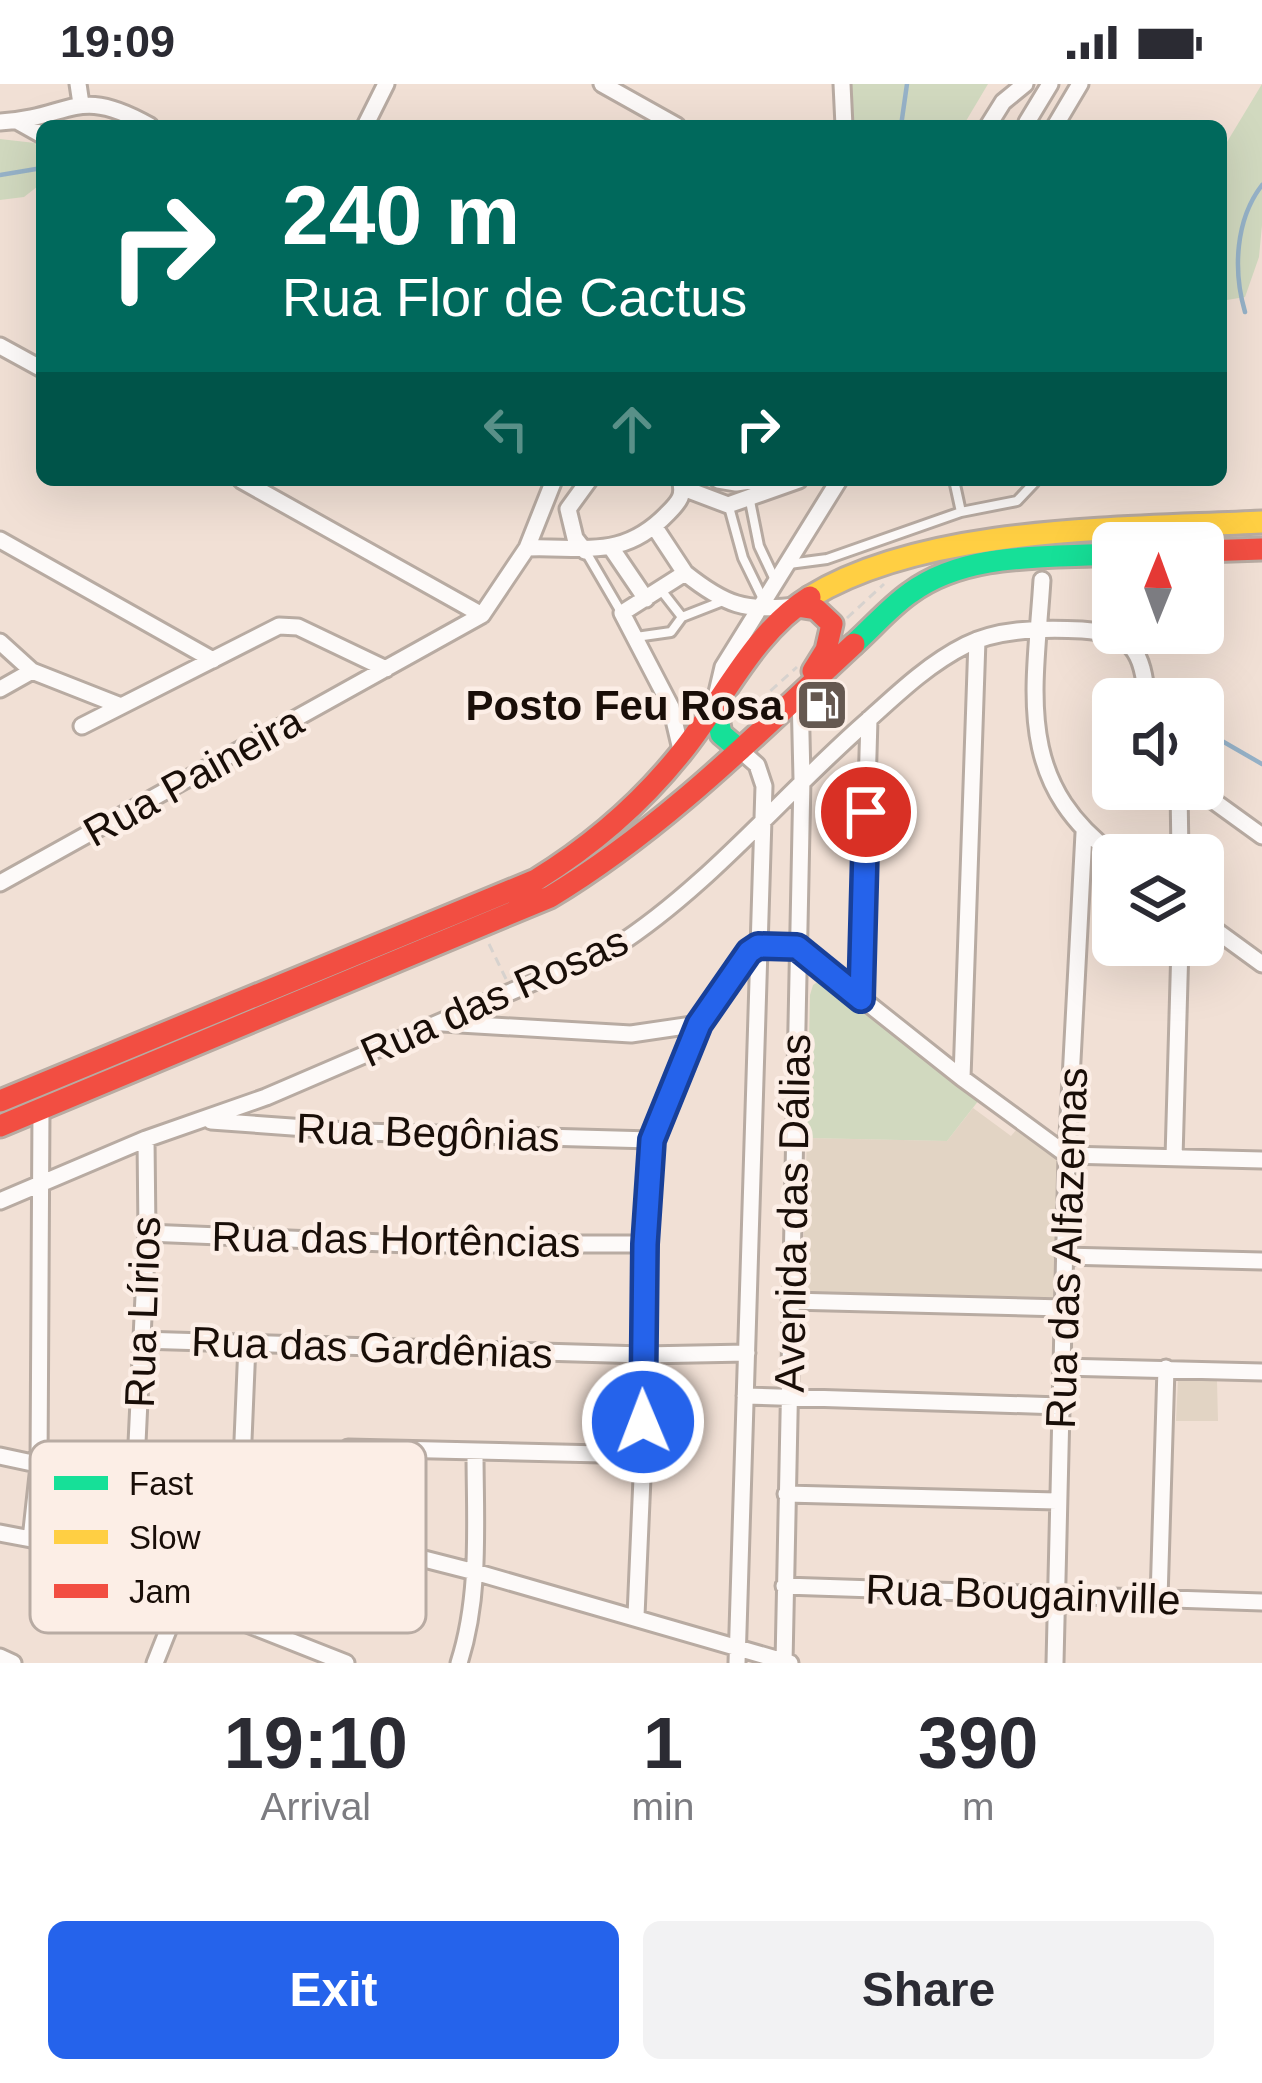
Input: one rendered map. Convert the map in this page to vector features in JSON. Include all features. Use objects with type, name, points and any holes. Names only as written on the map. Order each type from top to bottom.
[{"type":"main road","points":[[0,1101],[536,880],[590,842],[682,754],[715,703],[797,605],[842,579],[941,550],[988,542],[1262,522]]},
{"type":"main road","points":[[1224,550],[1262,549]]},
{"type":"main road","points":[[0,1126],[581,881],[740,749],[911,592],[946,573],[987,562],[1092,555]]},
{"type":"main road","points":[[797,605],[816,609],[832,624],[826,650],[800,692]]},
{"type":"main road","points":[[715,703],[721,734],[740,749]]},
{"type":"street","points":[[78,84],[81,104]]},
{"type":"street","points":[[367,120],[386,84]]},
{"type":"street","points":[[602,84],[666,120]]},
{"type":"street","points":[[842,84],[844,120]]},
{"type":"street","points":[[1003,93],[1025,84],[1026,120]]},
{"type":"street","points":[[1028,120],[1050,84]]},
{"type":"street","points":[[1059,120],[1080,84]]},
{"type":"street","points":[[9,122],[81,104],[105,104],[138,120]]},
{"type":"street","points":[[40,115],[49,120]]},
{"type":"street","points":[[0,346],[36,366]]},
{"type":"street","points":[[252,486],[482,615],[527,548],[552,486]]},
{"type":"street","points":[[556,547],[569,525],[572,499],[584,486]]},
{"type":"street","points":[[527,548],[612,548],[654,526],[680,499],[681,486]]},
{"type":"street","points":[[685,486],[728,505],[785,486]]},
{"type":"street","points":[[715,703],[723,667],[835,486]]},
{"type":"street","points":[[569,525],[585,551]]},
{"type":"street","points":[[654,526],[685,573],[724,601],[797,605]]},
{"type":"street","points":[[0,540],[213,660]]},
{"type":"street","points":[[612,548],[653,594]]},
{"type":"street","points":[[682,754],[671,707],[622,613],[685,573]]},
{"type":"street","points":[[1042,580],[1036,743],[1051,784],[1092,839]]},
{"type":"street","name":"Rua Paineira","points":[[0,883],[482,615]]},
{"type":"street","points":[[82,726],[279,626],[298,628],[386,669]]},
{"type":"street","name":"Rua das Rosas","points":[[0,1201],[146,1139],[206,1120],[614,947],[655,921],[802,779],[925,670],[977,640],[1039,629],[1087,631],[1127,641],[1139,654],[1143,678]]},
{"type":"street","points":[[962,1078],[977,640]]},
{"type":"street","points":[[0,642],[32,670],[121,706]]},
{"type":"street","points":[[0,689],[32,670]]},
{"type":"street","name":"Avenida das Dálias","points":[[786,1662],[800,692]]},
{"type":"street","points":[[861,999],[869,719]]},
{"type":"street","name":"Avenida das Dálias","points":[[737,1655],[762,818],[762,774],[740,749]]},
{"type":"street","points":[[1224,809],[1262,836]]},
{"type":"street","name":"Rua das Alfazemas","points":[[1055,1663],[1067,1155],[1084,833]]},
{"type":"street","points":[[1224,936],[1262,964]]},
{"type":"street","points":[[636,1616],[652,1140],[699,1024],[740,960],[758,946],[797,947],[1067,1155],[1262,1160]]},
{"type":"street","points":[[1174,1158],[1179,966]]},
{"type":"street","points":[[440,1023],[631,1034],[699,1024]]},
{"type":"street","points":[[39,1441],[41,1109]]},
{"type":"street","name":"Rua Begônias","points":[[206,1120],[361,1132],[652,1140]]},
{"type":"street","name":"Rua Lírios","points":[[136,1441],[147,1233],[146,1139]]},
{"type":"street","name":"Rua das Hortências","points":[[147,1233],[408,1244],[645,1244]]},
{"type":"street","points":[[1064,1256],[1262,1261]]},
{"type":"street","points":[[790,1301],[1063,1308]]},
{"type":"street","name":"Rua das Gardênias","points":[[140,1340],[643,1355],[747,1353]]},
{"type":"street","points":[[244,1441],[247,1344]]},
{"type":"street","points":[[1060,1367],[1262,1372]]},
{"type":"street","points":[[1159,1600],[1166,1368]]},
{"type":"street","points":[[745,1396],[1060,1406]]},
{"type":"street","points":[[426,1450],[643,1455]]},
{"type":"street","points":[[459,1663],[468,1636],[475,1572],[476,1451]]},
{"type":"street","points":[[0,1456],[30,1464]]},
{"type":"street","points":[[786,1494],[1057,1502]]},
{"type":"street","points":[[0,1533],[30,1539]]},
{"type":"street","points":[[426,1559],[636,1616],[737,1655],[786,1662]]},
{"type":"street","name":"Rua Bougainville","points":[[784,1586],[1262,1602]]},
{"type":"street","points":[[155,1663],[167,1633]]},
{"type":"street","points":[[267,1633],[346,1663]]},
{"type":"street","points":[[0,1657],[14,1663]]},
{"type":"lane","points":[[956,486],[962,512]]},
{"type":"lane","points":[[788,565],[827,560],[962,512],[1017,501],[1031,486]]},
{"type":"lane","points":[[750,501],[759,545],[776,583]]},
{"type":"lane","points":[[728,505],[763,606]]},
{"type":"lane","points":[[585,551],[622,613]]},
{"type":"lane","points":[[653,594],[682,617]]},
{"type":"lane","points":[[634,637],[671,632],[682,617],[724,601]]},
{"type":"path","points":[[480,926],[512,992]]},
{"type":"shaded area","points":[[973,1108],[1011,1136],[1017,1129],[1059,1161],[1055,1299],[802,1292],[807,1138],[947,1141]]},
{"type":"shaded area","points":[[1178,1380],[1217,1381],[1218,1421],[1176,1421]]},
{"type":"green space","points":[[847,84],[988,84],[967,120],[848,120]]},
{"type":"green space","points":[[1262,84],[1259,257],[1245,297],[1227,300],[1227,142]]},
{"type":"green space","points":[[0,139],[35,143],[36,188],[24,197],[0,200]]},
{"type":"green space","points":[[819,981],[828,981],[979,1100],[947,1141],[807,1138],[810,995]]},
{"type":"waterway","points":[[902,120],[907,84]]},
{"type":"waterway","points":[[0,175],[36,169]]},
{"type":"waterway","points":[[1245,312],[1239,246],[1246,214],[1262,185]]},
{"type":"waterway","points":[[1224,742],[1262,764]]},
{"type":"traffic: fast","points":[[854,644],[910,593],[956,570],[1008,559],[1092,555]]},
{"type":"traffic: fast","points":[[715,703],[721,734],[740,750]]},
{"type":"traffic: slow","points":[[810,597],[858,573],[969,543],[1090,530],[1262,522]]},
{"type":"traffic: jam","points":[[1224,550],[1262,549]]},
{"type":"traffic: jam","points":[[0,1101],[536,880],[596,838],[649,789],[681,753],[771,629],[810,597]]},
{"type":"traffic: jam","points":[[797,606],[816,609],[832,624],[826,650],[813,671]]},
{"type":"traffic: jam","points":[[0,1126],[550,897],[671,811],[854,644]]},
{"type":"place","name":"Posto Feu Rosa","points":[[822,705]]},
{"type":"route","points":[[643,1422],[645,1244],[652,1140],[699,1024],[749,952],[758,946],[797,947],[861,999],[866,812]]}]
